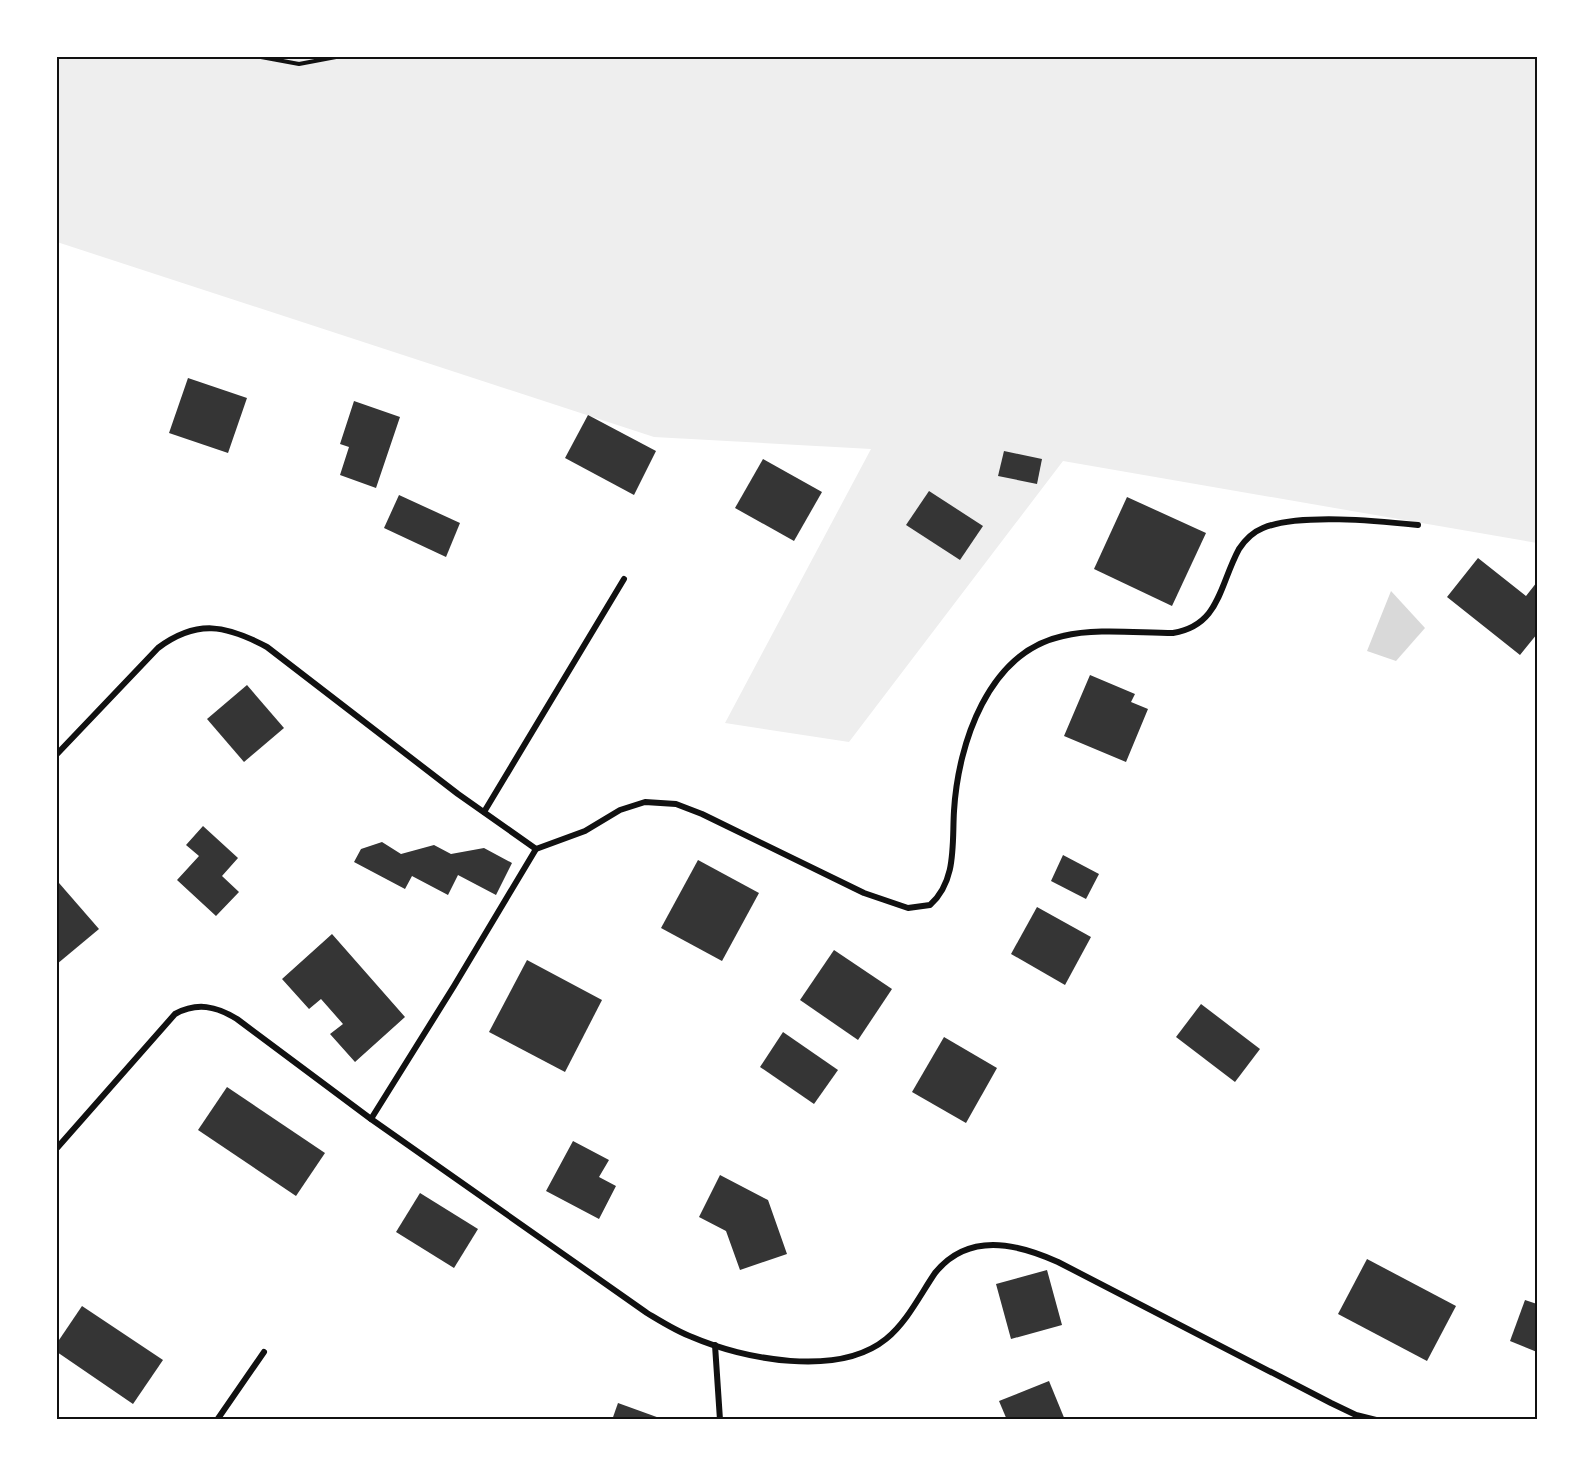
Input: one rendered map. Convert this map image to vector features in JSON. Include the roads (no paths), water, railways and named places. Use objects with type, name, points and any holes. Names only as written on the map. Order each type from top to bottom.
[{"type":"street","points":[[370,1119],[454,986],[536,849],[585,831],[609,815],[631,806],[645,802],[676,804],[702,814],[872,896],[908,909],[930,905],[944,888],[949,874],[953,850],[956,789],[964,749],[972,725],[989,692],[1023,654],[1049,639],[1064,635],[1173,633],[1186,631],[1199,625],[1213,608],[1239,549],[1245,540],[1262,528],[1314,520],[1418,525]]},
{"type":"street","points":[[484,813],[624,579]]},
{"type":"street","points":[[57,754],[158,648],[176,636],[192,631],[207,628],[223,629],[237,632],[267,647],[484,813],[536,849]]},
{"type":"street","points":[[57,1148],[176,1014],[187,1008],[201,1005],[214,1008],[237,1019],[370,1119],[647,1313],[692,1338],[757,1356],[813,1362],[861,1353],[873,1349],[894,1332],[942,1264],[971,1248],[1011,1245],[1058,1262],[1331,1403],[1356,1415],[1376,1420]]},
{"type":"street","points":[[715,1346],[720,1420]]},
{"type":"street","points":[[217,1420],[264,1352]]},
{"type":"street","points":[[1440,1420],[1465,1420]]}]
